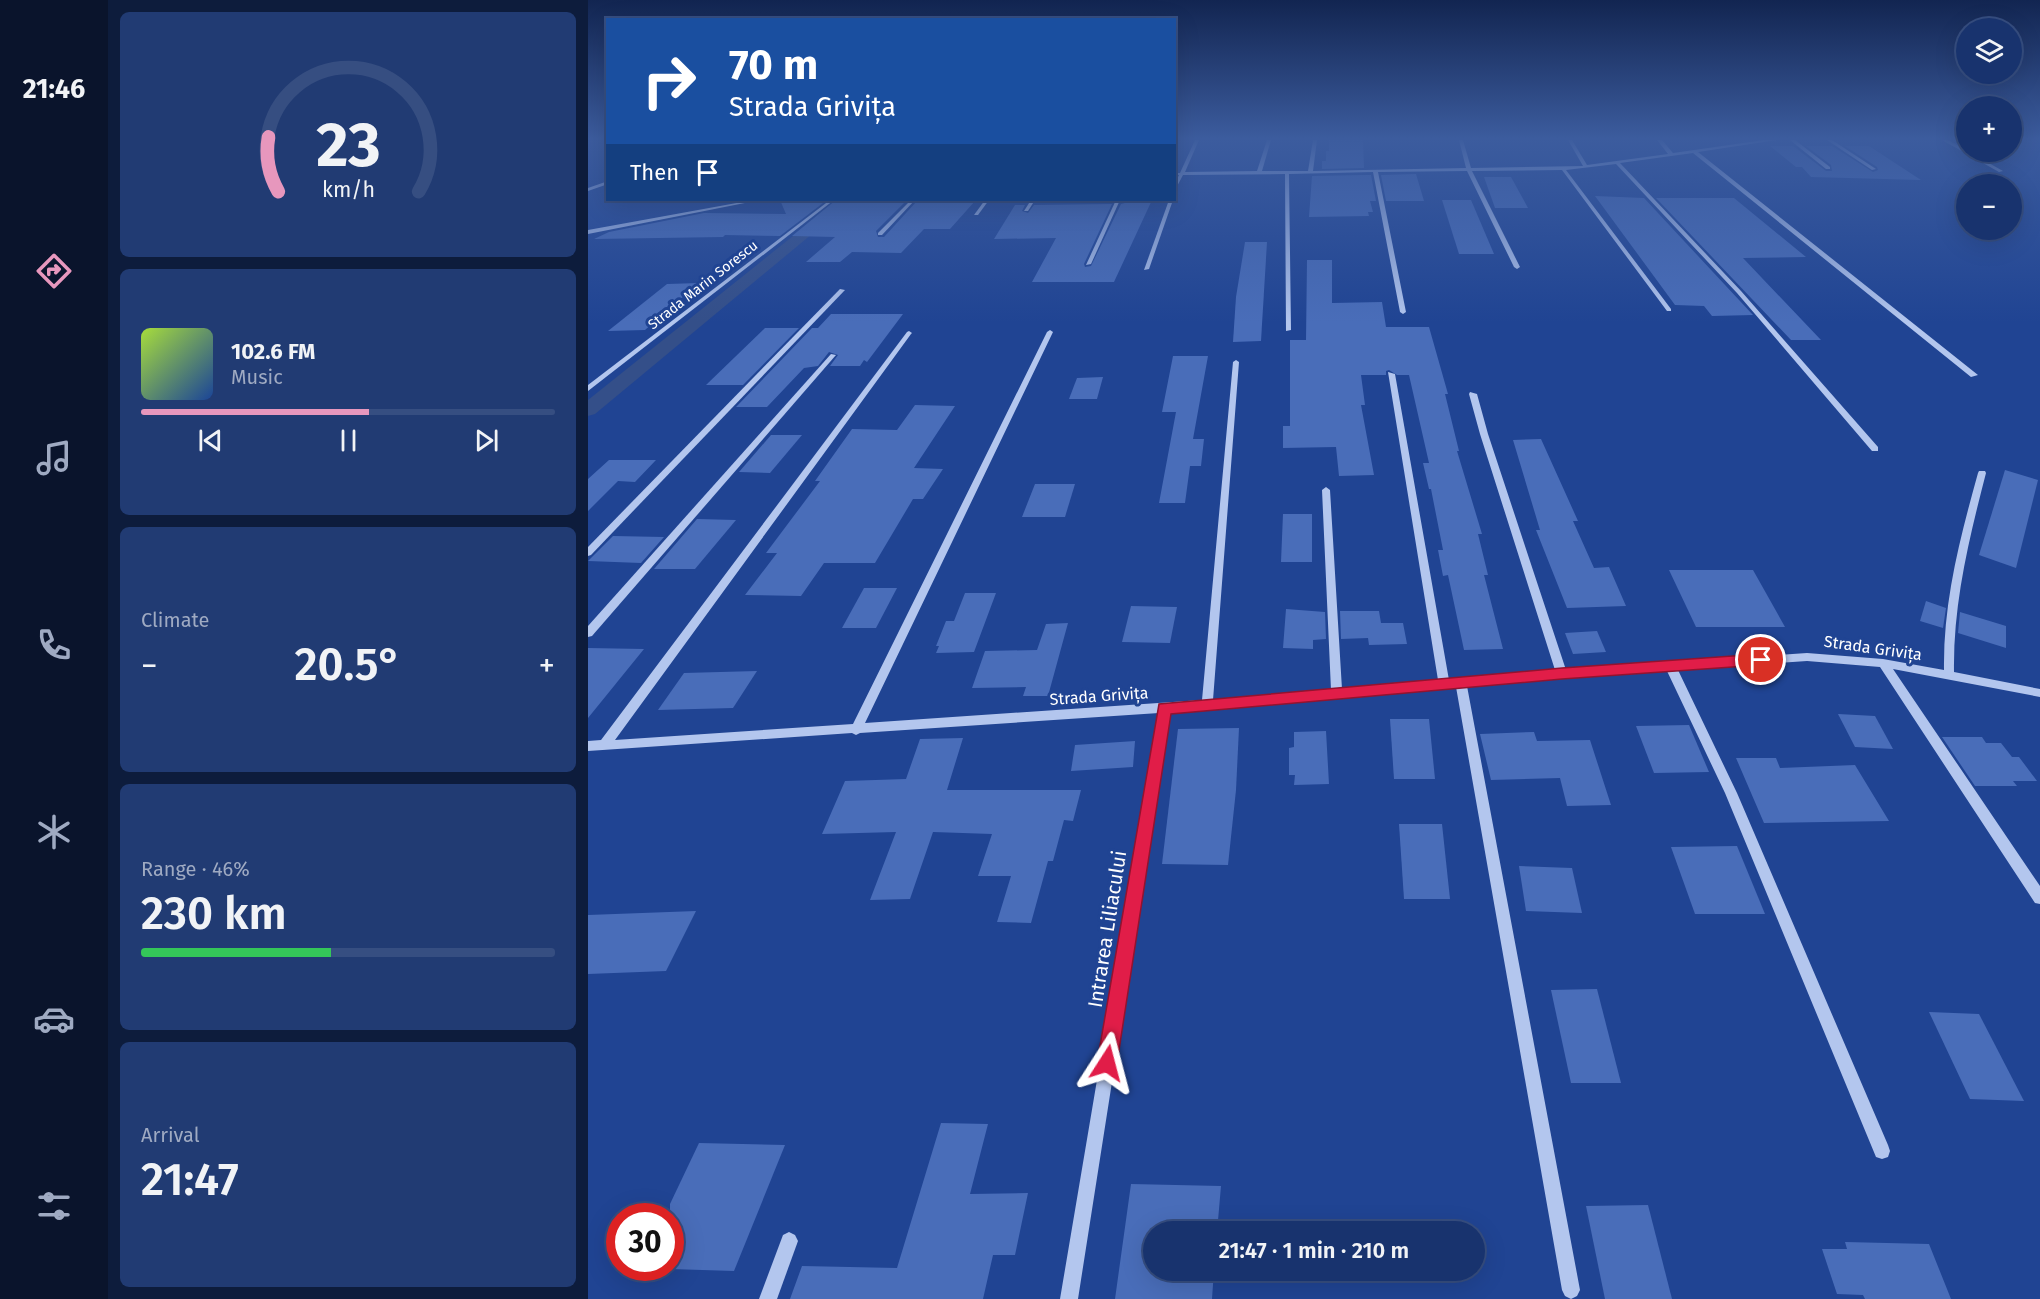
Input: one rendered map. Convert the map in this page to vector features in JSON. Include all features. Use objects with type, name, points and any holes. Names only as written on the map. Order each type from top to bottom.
[{"type":"street","points":[[588,232],[753,201]]},
{"type":"street","name":"Strada Marin Sorescu","points":[[588,389],[831,201]]},
{"type":"street","points":[[880,234],[911,201]]},
{"type":"street","points":[[976,214],[986,201]]},
{"type":"street","points":[[1026,210],[1032,201]]},
{"type":"street","points":[[1088,264],[1118,201]]},
{"type":"street","points":[[1146,269],[1171,201]]},
{"type":"street","points":[[1287,201],[1288,330]]},
{"type":"street","points":[[1381,201],[1403,312]]},
{"type":"street","points":[[1485,201],[1516,267]]},
{"type":"street","points":[[1587,201],[1669,310]]},
{"type":"street","points":[[1653,201],[1739,292],[1875,449]]},
{"type":"street","points":[[1756,201],[1974,375]]},
{"type":"street","points":[[588,553],[842,290]]},
{"type":"street","points":[[856,730],[1050,332]]},
{"type":"street","points":[[604,745],[909,333]]},
{"type":"street","points":[[588,633],[833,355]]},
{"type":"street","points":[[1207,705],[1236,362]]},
{"type":"street","points":[[1392,374],[1444,684]]},
{"type":"street","points":[[1473,394],[1562,674]]},
{"type":"street","points":[[1949,676],[1947,644],[1953,584],[1982,473]]},
{"type":"street","points":[[1326,490],[1337,694]]},
{"type":"street","name":"Strada Grivița","points":[[588,746],[1207,705],[1461,682],[1807,657],[1845,658],[1883,663],[2040,693]]},
{"type":"street","points":[[1883,663],[2040,898]]},
{"type":"street","points":[[1670,666],[1731,793],[1882,1151]]},
{"type":"street","points":[[1461,682],[1571,1290]]},
{"type":"street","name":"Intrarea Liliacului","points":[[1069,1299],[1164,708]]},
{"type":"street","points":[[768,1299],[789,1241]]},
{"type":"building","points":[[780,201],[826,201],[780,236],[725,235],[723,237],[594,239],[609,232],[704,213],[786,214]]},
{"type":"building","points":[[835,201],[906,201],[876,231],[878,237],[884,237],[917,201],[975,201],[950,229],[924,229],[901,253],[852,252],[840,262],[806,262],[835,237],[792,236]]},
{"type":"building","points":[[1126,201],[1152,201],[1114,282],[1032,282],[1056,238],[994,239],[1015,205],[1025,205],[1022,211],[1028,213],[1034,205],[1112,204],[1084,264],[1085,267],[1091,266],[1121,204]]},
{"type":"building","points":[[1310,201],[1376,201],[1370,201],[1373,212],[1368,212],[1369,216],[1309,217]]},
{"type":"building","points":[[1442,201],[1471,201],[1494,254],[1459,254]]},
{"type":"building","points":[[1492,201],[1524,201],[1528,208],[1495,208]]},
{"type":"building","points":[[1598,201],[1646,201],[1753,315],[1712,316],[1704,306],[1675,305]]},
{"type":"building","points":[[1658,201],[1737,201],[1806,257],[1743,258],[1821,340],[1791,340]]},
{"type":"building","points":[[1245,242],[1267,242],[1261,341],[1233,342],[1236,297]]},
{"type":"building","points":[[1307,260],[1332,260],[1332,303],[1382,302],[1386,327],[1429,327],[1448,394],[1445,394],[1459,451],[1457,451],[1482,534],[1478,534],[1488,575],[1484,575],[1503,649],[1464,650],[1448,575],[1443,576],[1438,550],[1443,550],[1431,489],[1429,489],[1423,463],[1429,463],[1409,375],[1397,375],[1389,370],[1386,371],[1386,375],[1361,375],[1365,405],[1361,405],[1374,475],[1339,476],[1336,447],[1283,448],[1283,426],[1290,426],[1290,340],[1306,340]]},
{"type":"building","points":[[699,283],[645,330],[608,331],[667,284]]},
{"type":"building","points":[[831,314],[903,314],[867,362],[864,360],[860,366],[830,366],[838,355],[829,352],[818,366],[804,368],[767,407],[736,407],[812,328],[818,328]]},
{"type":"building","points":[[765,328],[799,328],[743,385],[706,385]]},
{"type":"building","points":[[1173,356],[1208,356],[1193,439],[1204,439],[1201,466],[1190,466],[1185,503],[1159,503],[1176,412],[1162,412]]},
{"type":"building","points":[[1103,377],[1097,399],[1069,399],[1077,378]]},
{"type":"building","points":[[915,405],[955,406],[914,468],[943,469],[923,499],[913,499],[875,563],[824,563],[801,596],[745,595],[777,553],[766,553],[820,481],[815,481],[852,429],[897,430]]},
{"type":"building","points":[[771,435],[802,435],[770,473],[739,472]]},
{"type":"building","points":[[1541,439],[1578,521],[1573,521],[1594,568],[1609,567],[1626,606],[1567,608],[1536,530],[1540,530],[1513,440]]},
{"type":"building","points":[[609,460],[656,460],[635,482],[618,481],[588,511],[588,479]]},
{"type":"building","points":[[2005,470],[2038,480],[2016,568],[1979,555]]},
{"type":"building","points":[[1035,484],[1075,484],[1065,517],[1022,517]]},
{"type":"building","points":[[1283,514],[1312,514],[1312,562],[1281,562]]},
{"type":"building","points":[[697,519],[736,520],[695,569],[654,569]]},
{"type":"building","points":[[613,536],[664,537],[641,563],[588,561]]},
{"type":"building","points":[[1669,570],[1753,570],[1785,627],[1696,627]]},
{"type":"building","points":[[864,588],[897,588],[876,628],[842,628]]},
{"type":"building","points":[[965,593],[996,593],[974,652],[936,653],[939,646],[936,646],[946,621],[954,621]]},
{"type":"building","points":[[1926,601],[1946,608],[1943,628],[1920,621]]},
{"type":"building","points":[[1131,606],[1177,607],[1170,643],[1122,642]]},
{"type":"building","points":[[1286,609],[1325,612],[1326,639],[1313,640],[1313,649],[1283,648]]},
{"type":"building","points":[[1340,611],[1379,611],[1381,623],[1403,623],[1407,644],[1369,645],[1368,638],[1341,639]]},
{"type":"building","points":[[1960,612],[2006,626],[2006,648],[1958,633]]},
{"type":"building","points":[[1068,623],[1048,696],[1023,696],[1026,687],[972,688],[985,651],[1037,650],[1046,624]]},
{"type":"building","points":[[1597,631],[1606,652],[1573,654],[1565,633]]},
{"type":"building","points":[[588,648],[644,649],[588,718]]},
{"type":"building","points":[[757,671],[733,708],[658,710],[684,673]]},
{"type":"building","points":[[1838,714],[1875,716],[1893,749],[1855,747]]},
{"type":"building","points":[[1390,719],[1429,719],[1435,779],[1394,779]]},
{"type":"building","points":[[1689,725],[1709,772],[1654,773],[1636,726]]},
{"type":"building","points":[[1239,728],[1236,790],[1228,865],[1162,864],[1178,729]]},
{"type":"building","points":[[1326,731],[1329,784],[1294,785],[1295,775],[1289,775],[1289,748],[1294,747],[1294,732]]},
{"type":"building","points":[[1534,732],[1537,741],[1590,740],[1611,805],[1567,806],[1560,778],[1491,780],[1480,734]]},
{"type":"building","points":[[1942,737],[1982,737],[1986,743],[2001,743],[2012,757],[2019,757],[2037,781],[2013,781],[2017,786],[1975,786]]},
{"type":"building","points":[[963,738],[947,790],[1081,790],[1073,821],[1064,820],[1053,861],[1048,861],[1031,923],[997,922],[1011,876],[978,876],[992,834],[933,832],[910,899],[870,900],[896,832],[822,834],[845,781],[906,779],[920,739]]},
{"type":"building","points":[[1135,741],[1133,767],[1071,771],[1075,745]]},
{"type":"building","points":[[1736,758],[1776,758],[1780,768],[1855,765],[1889,821],[1764,823]]},
{"type":"building","points":[[1399,824],[1442,824],[1450,899],[1404,899]]},
{"type":"building","points":[[1737,846],[1765,914],[1695,914],[1671,847]]},
{"type":"building","points":[[1519,866],[1572,868],[1582,913],[1526,911]]},
{"type":"building","points":[[696,911],[666,971],[588,974],[588,915]]},
{"type":"building","points":[[1597,989],[1621,1083],[1571,1083],[1551,990]]},
{"type":"building","points":[[1929,1012],[1979,1014],[2024,1101],[1970,1099]]},
{"type":"building","points":[[941,1123],[988,1124],[970,1194],[1028,1193],[1015,1255],[993,1255],[983,1299],[790,1299],[802,1266],[897,1268]]},
{"type":"building","points":[[699,1143],[785,1145],[734,1271],[684,1269],[684,1203],[670,1203]]},
{"type":"building","points":[[1131,1184],[1221,1186],[1218,1221],[1143,1221],[1143,1281],[1213,1281],[1212,1299],[1115,1299]]},
{"type":"building","points":[[1648,1205],[1672,1299],[1605,1299],[1586,1206]]},
{"type":"building","points":[[1845,1242],[1929,1244],[1951,1299],[1865,1299],[1863,1295],[1837,1294],[1822,1249],[1847,1249]]},
{"type":"waterway","points":[[588,410],[845,201]]},
{"type":"route","points":[[1107,1063],[1164,708],[1562,674],[1761,660]]}]
